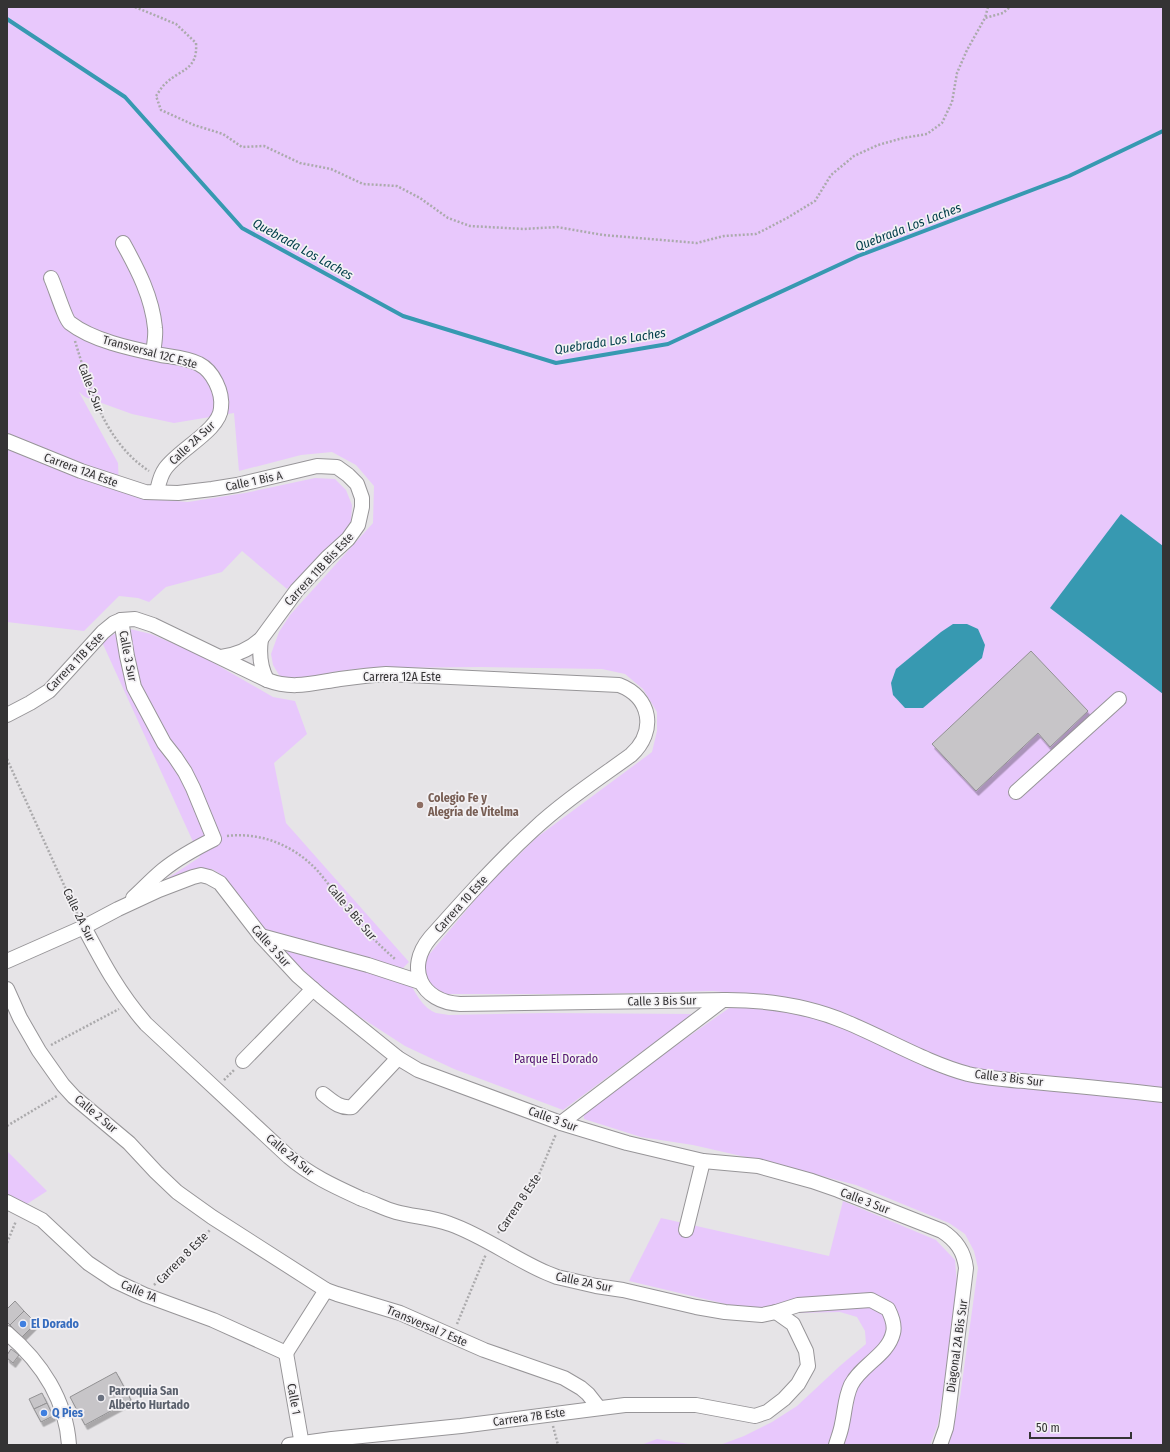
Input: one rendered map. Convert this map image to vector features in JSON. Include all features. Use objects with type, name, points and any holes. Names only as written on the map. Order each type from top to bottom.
[{"type":"street","points":[[123,243],[138,270],[148,294],[155,330],[153,353]]},
{"type":"street","points":[[51,278],[69,322]]},
{"type":"street","name":"Transversal 12C Este","points":[[69,322],[90,334],[113,343],[194,361],[210,371]]},
{"type":"street","name":"Calle 2A Sur","points":[[158,485],[165,468],[214,425],[218,417],[222,408],[220,392],[210,371]]},
{"type":"street","name":"Carrera 12A Este","points":[[7,441],[81,471],[138,490],[145,492],[158,485]]},
{"type":"street","name":"Calle 1 Bis A","points":[[158,485],[178,493],[237,485],[317,466],[336,467],[348,475]]},
{"type":"street","name":"Carrera 11B Bis Este","points":[[221,657],[243,652],[252,646],[298,590],[327,558],[348,539],[358,524],[362,507],[362,498],[357,484],[348,475]]},
{"type":"street","name":"Carrera 12A Este","points":[[121,620],[142,620],[267,680],[283,684],[302,686],[362,676],[386,674],[618,685],[630,690],[640,700],[646,712],[647,726]]},
{"type":"street","name":"Carrera 11B Este","points":[[7,716],[44,694],[62,678],[103,632],[114,623],[121,620]]},
{"type":"street","name":"Calle 3 Sur","points":[[121,620],[134,687],[164,744],[185,772],[194,788],[214,839]]},
{"type":"street","points":[[260,638],[260,658],[267,680]]},
{"type":"street","points":[[1016,792],[1119,699]]},
{"type":"street","name":"Carrera 10 Este","points":[[420,982],[418,976],[418,962],[422,949],[430,938],[493,869],[534,829],[555,811],[636,750],[644,739],[647,726]]},
{"type":"street","points":[[7,961],[84,927],[118,909],[130,901],[150,881],[174,861],[214,839]]},
{"type":"street","name":"Calle 3 Sur","points":[[118,909],[193,876],[201,875],[209,877],[220,883],[261,936],[298,976],[398,1058],[418,1070],[561,1122],[628,1144],[704,1161],[758,1166],[812,1181],[942,1231],[959,1246]]},
{"type":"street","name":"Calle 2A Sur","points":[[84,927],[111,978],[128,1004],[146,1024],[289,1157],[322,1180],[398,1213],[436,1219],[475,1234],[538,1269],[568,1280],[724,1312],[762,1315],[798,1305],[871,1300],[888,1309],[892,1318],[894,1332],[887,1347],[865,1367],[852,1385],[844,1406],[842,1424],[836,1445]]},
{"type":"street","points":[[261,936],[368,965],[420,982]]},
{"type":"street","name":"Calle 3 Bis Sur","points":[[420,982],[431,994],[452,1004],[724,1000],[776,1003],[804,1008],[845,1021],[935,1062],[967,1074],[1001,1079],[1163,1095]]},
{"type":"street","name":"Calle 2 Sur","points":[[7,989],[20,1018],[39,1051],[68,1089],[86,1107],[115,1129],[166,1183],[216,1219]]},
{"type":"street","points":[[243,1061],[314,990]]},
{"type":"street","points":[[561,1122],[724,1000]]},
{"type":"street","points":[[323,1094],[340,1107],[352,1107],[398,1058]]},
{"type":"street","points":[[686,1230],[704,1161]]},
{"type":"street","name":"Calle 1A","points":[[7,1202],[42,1220],[75,1252],[101,1272],[130,1288],[213,1320],[286,1353]]},
{"type":"street","name":"Transversal 7 Este","points":[[216,1219],[326,1290],[400,1313],[484,1350],[564,1378],[581,1388],[599,1408]]},
{"type":"street","name":"Diagonal 2A Bis Sur","points":[[940,1445],[947,1422],[966,1275],[965,1260],[959,1246]]},
{"type":"street","points":[[286,1353],[326,1290]]},
{"type":"street","name":"Carrera 7B Este","points":[[298,1444],[461,1426],[625,1405],[696,1405],[755,1416],[767,1412],[784,1399],[798,1384],[808,1366],[806,1351],[793,1324],[776,1312]]},
{"type":"street","points":[[7,1332],[34,1359],[52,1385],[64,1414],[68,1430],[69,1445]]},
{"type":"street","name":"Calle 1","points":[[286,1353],[298,1444]]},
{"type":"path","points":[[135,7],[143,12],[176,24],[196,43],[197,54],[187,70],[166,83],[156,96],[162,110],[194,125],[223,134],[242,147],[264,146],[300,163],[331,169],[363,184],[397,186],[420,198],[448,218],[470,226],[524,229],[557,228],[603,235],[697,243],[724,236],[756,234],[815,201],[832,175],[854,156],[878,145],[903,138],[927,134],[942,123],[952,102],[957,73],[967,50],[985,18],[988,7]]},
{"type":"path","points":[[985,18],[1003,13],[1010,7]]},
{"type":"path","name":"Calle 2 Sur","points":[[69,322],[88,383],[104,422],[120,446],[158,485]]},
{"type":"path","name":"Calle 2A Sur","points":[[7,759],[84,927]]},
{"type":"path","name":"Calle 3 Bis Sur","points":[[214,839],[236,835],[258,836],[279,843],[298,855],[316,870],[362,926],[399,963]]},
{"type":"path","points":[[39,1051],[128,1004]]},
{"type":"path","points":[[216,1088],[243,1061]]},
{"type":"path","points":[[7,1126],[68,1089]]},
{"type":"path","name":"Carrera 8 Este","points":[[452,1337],[491,1244],[538,1177],[561,1122]]},
{"type":"path","points":[[7,1243],[20,1209]]},
{"type":"path","name":"Carrera 8 Este","points":[[145,1295],[216,1219]]},
{"type":"path","points":[[550,1415],[558,1445]]},
{"type":"green space","points":[[7,7],[1163,7],[1163,1445],[949,1445],[960,1397],[978,1268],[974,1251],[965,1234],[949,1223],[856,1185],[772,1163],[693,1145],[641,1137],[584,1119],[583,1111],[749,994],[712,991],[593,994],[446,994],[434,988],[430,984],[425,970],[427,957],[485,888],[536,838],[652,752],[657,731],[657,712],[643,689],[625,674],[602,669],[481,667],[365,668],[333,672],[301,680],[287,680],[279,675],[273,665],[271,654],[279,632],[290,615],[373,523],[374,486],[356,465],[332,452],[301,455],[239,471],[234,413],[174,423],[132,414],[85,397],[79,392],[118,463],[119,487],[150,499],[188,502],[245,493],[315,478],[335,479],[346,490],[352,505],[351,522],[333,547],[287,589],[242,551],[222,572],[166,587],[149,602],[138,598],[119,596],[84,631],[7,622]]},
{"type":"green space","points":[[130,629],[151,634],[198,654],[273,697],[295,701],[307,734],[274,763],[286,823],[409,962],[401,970],[266,931],[220,874],[212,869],[198,870],[165,880],[200,857],[102,642],[114,634]]},
{"type":"green space","name":"Parque El Dorado","points":[[282,950],[410,983],[417,996],[427,1008],[439,1014],[693,1014],[563,1110],[454,1069],[405,1046],[354,1013],[323,989]]},
{"type":"green space","points":[[7,1151],[47,1191],[27,1204],[18,1199],[7,1196]]},
{"type":"green space","points":[[843,1201],[936,1240],[955,1260],[958,1296],[938,1424],[930,1445],[720,1445],[744,1436],[772,1422],[797,1406],[866,1344],[865,1331],[857,1317],[840,1312],[796,1313],[751,1310],[629,1281],[661,1218],[829,1256]]},
{"type":"green space","points":[[657,1439],[695,1445],[641,1445]]},
{"type":"water","points":[[1121,514],[1163,546],[1163,694],[1050,608]]},
{"type":"water","points":[[953,624],[967,624],[978,629],[985,645],[982,658],[923,708],[905,708],[893,695],[891,683],[896,669]]},
{"type":"building","points":[[1031,651],[1088,711],[1050,747],[1038,733],[976,791],[932,744]]},
{"type":"building","points":[[15,1301],[24,1311],[10,1325],[7,1322],[7,1309]]},
{"type":"building","name":"El Dorado","points":[[24,1311],[36,1323],[22,1337],[10,1325]]},
{"type":"building","points":[[11,1349],[19,1355],[13,1363],[7,1358],[7,1355]]},
{"type":"building","name":"Parroquia San Alberto Hurtado","points":[[116,1372],[131,1400],[85,1425],[70,1397]]},
{"type":"building","points":[[42,1393],[47,1403],[34,1409],[29,1399]]},
{"type":"building","name":"Q Pies","points":[[47,1403],[53,1416],[41,1422],[34,1409]]},
{"type":"waterway","name":"Quebrada Los Laches","points":[[7,19],[125,97],[242,228],[403,316],[556,363],[668,344],[858,256],[1069,176],[1163,131]]},
{"type":"place","name":"Colegio Fe y Alegría de Vitelma","points":[[420,805]]},
{"type":"place","name":"El Dorado","points":[[23,1324]]},
{"type":"place","name":"Parroquia San Alberto Hurtado","points":[[101,1398]]},
{"type":"place","name":"Q Pies","points":[[44,1413]]}]
